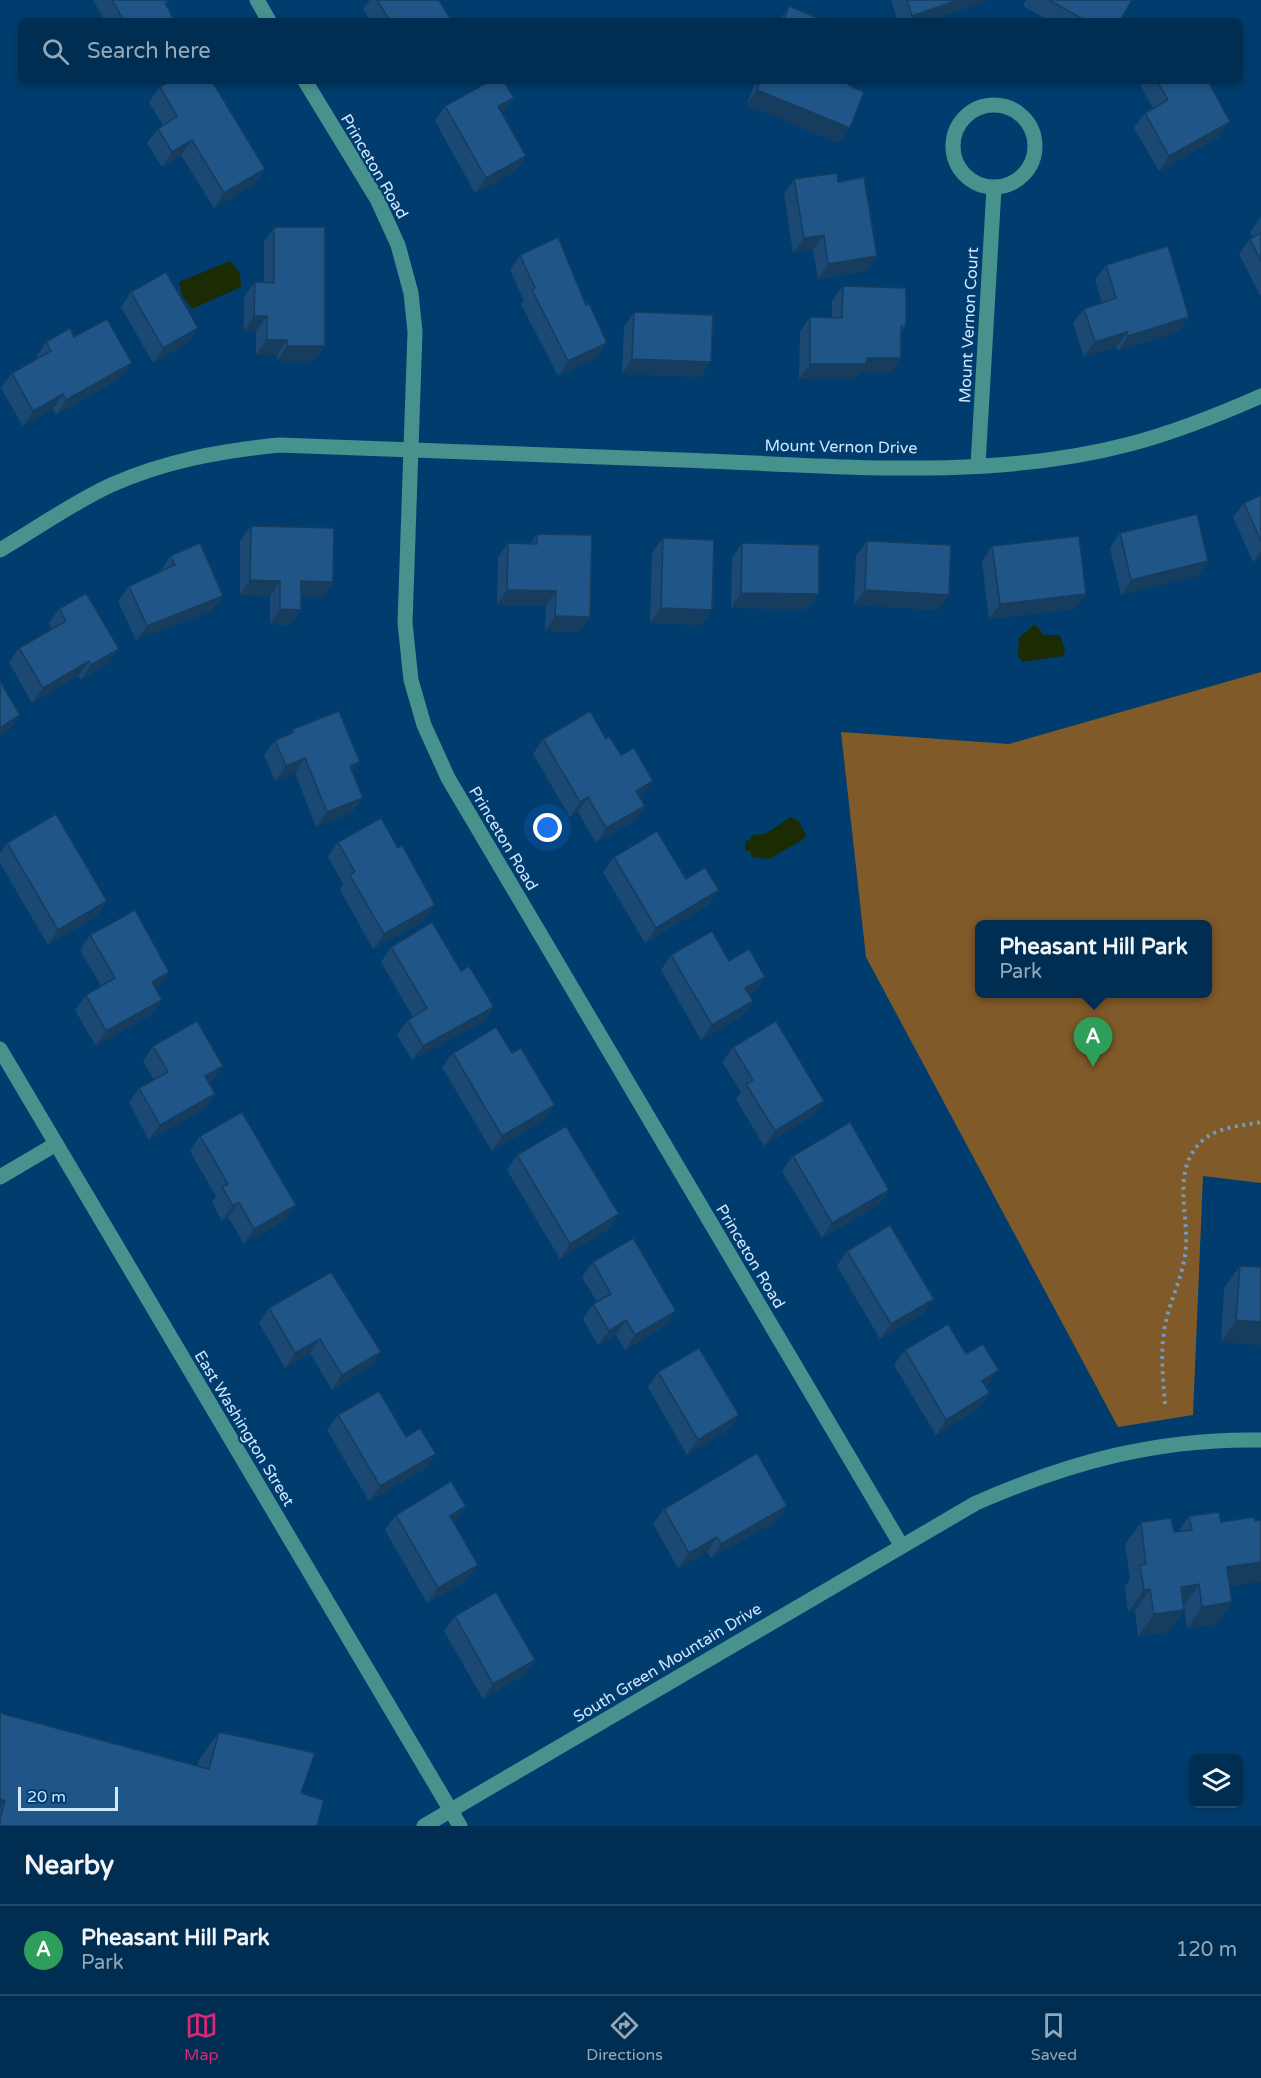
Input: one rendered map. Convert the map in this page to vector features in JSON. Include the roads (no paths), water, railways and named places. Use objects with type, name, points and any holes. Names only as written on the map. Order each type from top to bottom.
[{"type":"street","points":[[257,0],[267,18]]},
{"type":"street","name":"Princeton Road","points":[[307,84],[377,199],[398,244],[411,292],[415,332],[405,623],[411,680],[424,725],[447,778],[901,1545]]},
{"type":"street","points":[[993,104],[1011,107],[1026,119],[1034,135],[1036,149],[1034,163],[1024,174],[1011,183],[994,188],[969,178],[958,168],[952,151],[953,133],[960,120],[993,104]]},
{"type":"street","name":"Mount Vernon Court","points":[[978,465],[994,188]]},
{"type":"street","name":"Mount Vernon Drive","points":[[0,550],[109,486],[164,464],[209,453],[279,445],[862,467],[978,465],[1054,459],[1129,444],[1202,421],[1261,396]]},
{"type":"street","name":"East Washington Street","points":[[0,1049],[460,1826]]},
{"type":"street","points":[[0,1177],[56,1144]]},
{"type":"street","name":"South Green Mountain Drive","points":[[424,1826],[976,1503],[1035,1477],[1098,1458],[1162,1445],[1226,1439],[1261,1440]]},
{"type":"place","name":"Pheasant Hill Park","points":[[1093,1067]]}]
